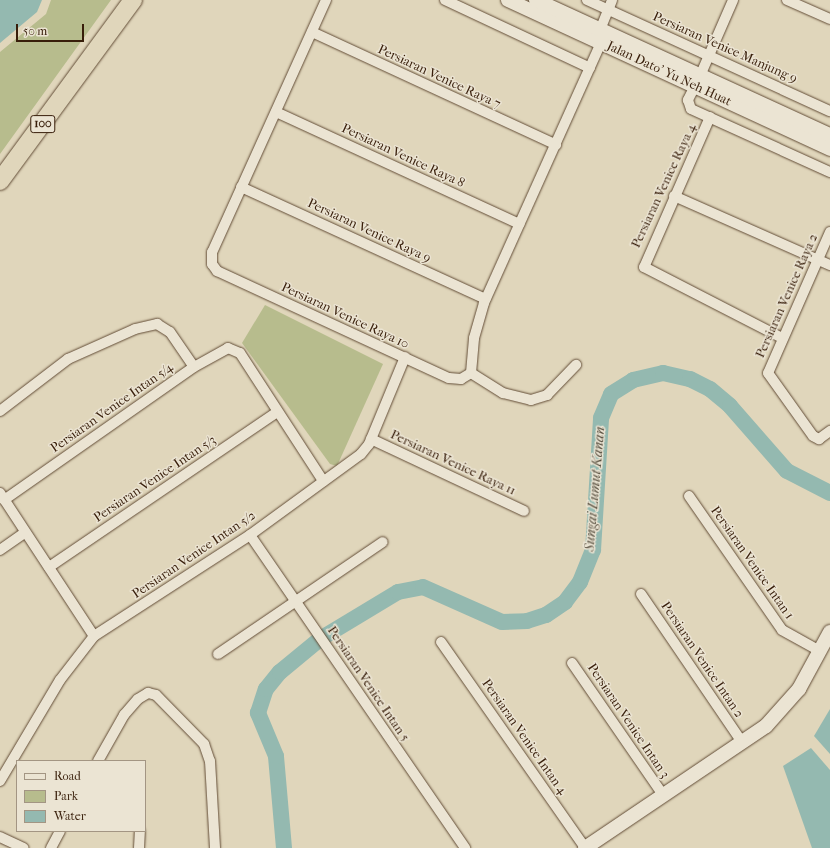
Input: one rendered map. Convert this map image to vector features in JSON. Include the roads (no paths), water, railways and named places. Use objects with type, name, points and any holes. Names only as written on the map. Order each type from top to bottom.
[{"type":"highway","name":"100","points":[[0,182],[86,66],[132,0]]},
{"type":"highway","name":"100","points":[[86,66],[144,0]]},
{"type":"main road","name":"Jalan Dato' Yu Neh Huat","points":[[536,0],[667,73],[697,81],[720,97],[830,149]]},
{"type":"main road","name":"Jalan Dato' Yu Neh Huat","points":[[517,2],[600,36],[697,81],[830,135]]},
{"type":"main road","points":[[585,848],[742,742],[782,710],[820,651],[830,632]]},
{"type":"street","points":[[241,187],[326,0]]},
{"type":"street","points":[[445,0],[590,68]]},
{"type":"street","name":"Persiaran Venice Manjung 9","points":[[587,0],[830,111]]},
{"type":"street","points":[[576,365],[547,395],[532,400],[503,393],[472,373],[474,338],[486,299],[590,68],[612,0]]},
{"type":"street","points":[[733,0],[688,105],[710,117],[830,172]]},
{"type":"street","points":[[787,0],[830,19]]},
{"type":"street","name":"Persiaran Venice Raya 7","points":[[312,32],[556,146]]},
{"type":"street","name":"Persiaran Venice Raya 8","points":[[276,112],[520,224]]},
{"type":"street","name":"Persiaran Venice Raya 4","points":[[710,117],[644,267],[782,338]]},
{"type":"street","name":"Persiaran Venice Raya 10","points":[[241,187],[212,252],[212,264],[217,271],[450,378],[460,379],[472,373]]},
{"type":"street","name":"Persiaran Venice Raya 9","points":[[241,187],[486,299]]},
{"type":"street","points":[[674,196],[830,265]]},
{"type":"street","name":"Persiaran Venice Raya 2","points":[[830,232],[782,338],[768,374],[794,410],[819,439],[830,431]]},
{"type":"street","points":[[0,410],[68,359],[142,328],[157,324],[170,332],[194,367]]},
{"type":"street","name":"Persiaran Venice Intan 5/4","points":[[2,496],[194,367],[228,348],[240,353],[277,412]]},
{"type":"street","name":"Persiaran Venice Intan 5/2","points":[[0,781],[60,680],[94,636],[250,535],[361,454],[371,439],[405,357]]},
{"type":"street","points":[[277,412],[324,481]]},
{"type":"street","name":"Persiaran Venice Intan 5/3","points":[[49,567],[277,412]]},
{"type":"street","name":"Persiaran Venice Raya 11","points":[[371,439],[524,511]]},
{"type":"street","points":[[2,496],[24,533],[49,567],[94,636]]},
{"type":"street","name":"Persiaran Venice Intan 1","points":[[689,496],[782,630],[820,651]]},
{"type":"street","points":[[0,550],[24,533]]},
{"type":"street","name":"Persiaran Venice Intan 5","points":[[250,535],[465,848]]},
{"type":"street","points":[[218,654],[296,603],[383,542]]},
{"type":"street","name":"Persiaran Venice Intan 2","points":[[641,594],[742,742]]},
{"type":"street","name":"Persiaran Venice Intan 4","points":[[441,642],[585,848]]},
{"type":"street","name":"Persiaran Venice Intan 3","points":[[572,663],[663,795]]},
{"type":"street","points":[[101,760],[134,704],[148,694],[156,695],[204,744],[210,761],[215,848]]},
{"type":"street","points":[[51,848],[59,832]]},
{"type":"street","points":[[139,848],[140,832]]},
{"type":"street","points":[[0,837],[24,848]]},
{"type":"water","points":[[0,0],[42,0],[37,12],[0,43]]},
{"type":"water","points":[[830,709],[830,754],[814,736]]},
{"type":"water","points":[[811,748],[830,770],[830,848],[812,848],[783,766]]},
{"type":"waterway","name":"Sungai Lumut Kanan","points":[[284,848],[276,756],[258,713],[266,689],[280,672],[320,639],[398,592],[423,587],[502,622],[527,621],[546,615],[565,602],[580,582],[593,550],[601,418],[611,394],[633,380],[663,373],[690,379],[710,389],[730,406],[787,471],[830,493]]}]
